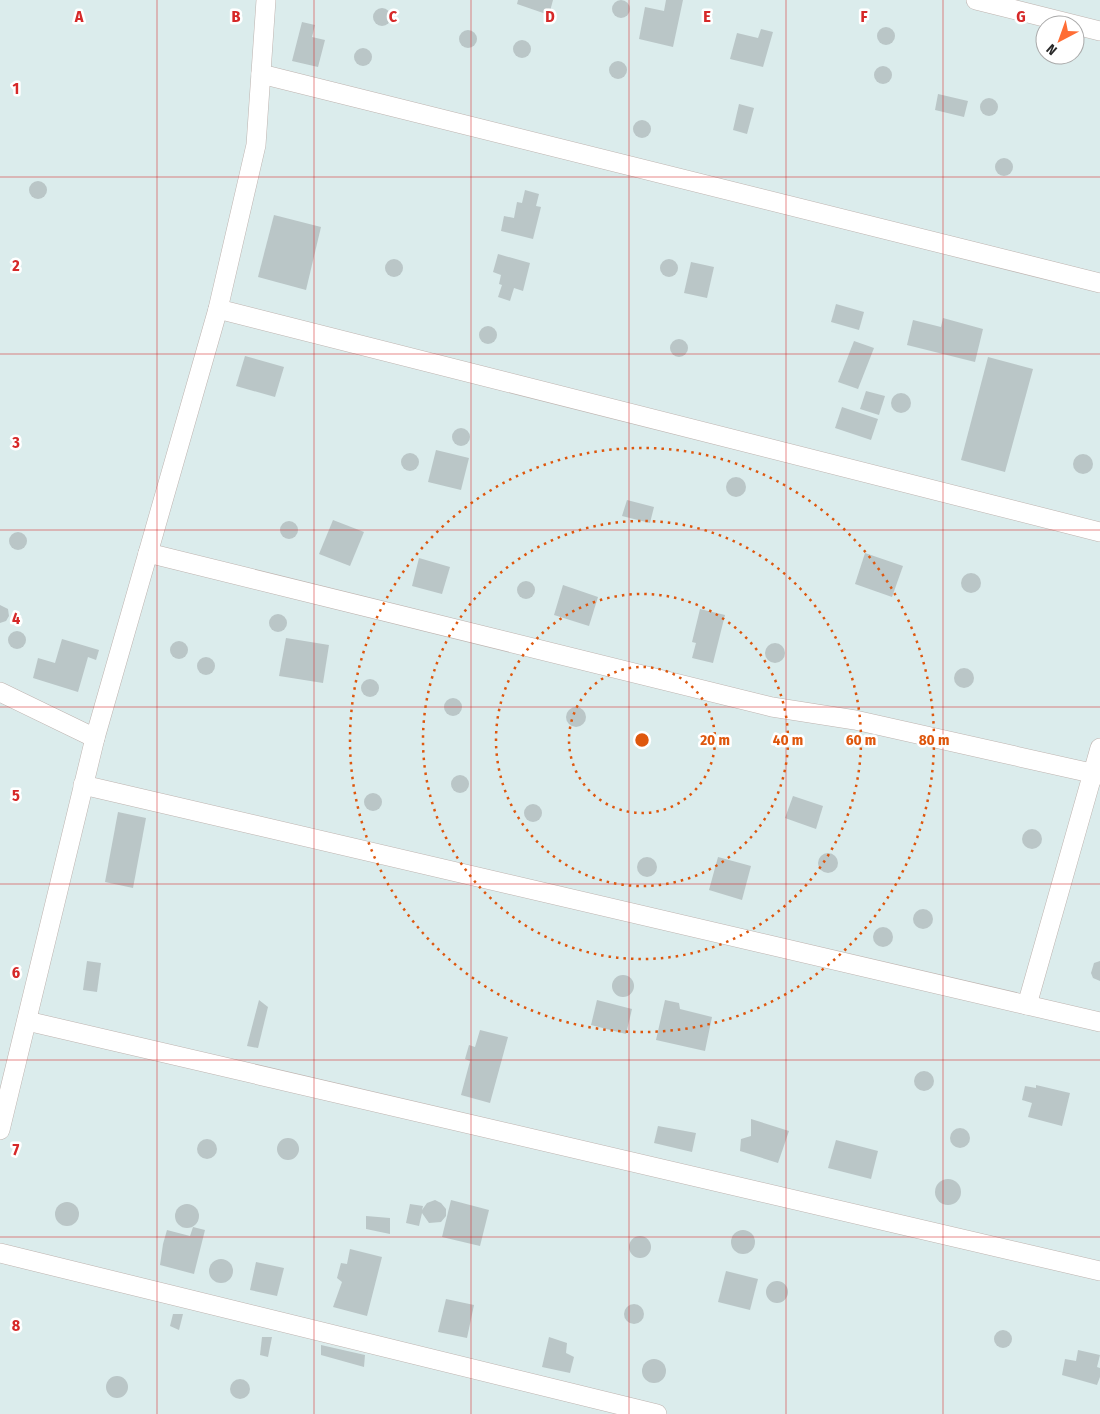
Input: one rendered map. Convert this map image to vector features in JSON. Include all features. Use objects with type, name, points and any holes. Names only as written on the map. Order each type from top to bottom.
[{"type":"street","points":[[0,1130],[95,738],[218,309],[256,145],[266,0]]},
{"type":"street","points":[[976,0],[1100,31]]},
{"type":"street","points":[[261,74],[1100,283]]},
{"type":"street","points":[[218,309],[1100,532]]},
{"type":"street","points":[[148,554],[772,707],[856,720],[1097,775]]},
{"type":"street","points":[[0,692],[95,738]]},
{"type":"street","points":[[1027,1005],[1097,775],[1100,748]]},
{"type":"street","points":[[83,786],[1100,1022]]},
{"type":"street","points":[[26,1021],[1100,1271]]},
{"type":"street","points":[[0,1253],[657,1414]]},
{"type":"building","points":[[518,0],[553,0],[549,15],[517,4]]},
{"type":"building","points":[[621,0],[627,3],[630,9],[627,15],[621,18],[615,15],[612,9],[615,3]]},
{"type":"building","points":[[666,0],[683,0],[673,47],[639,39],[645,7],[664,11]]},
{"type":"building","points":[[382,8],[390,13],[391,17],[386,25],[382,26],[374,21],[373,17],[378,9]]},
{"type":"building","points":[[302,22],[315,25],[312,37],[325,40],[318,67],[292,61]]},
{"type":"building","points":[[886,27],[894,32],[895,36],[890,44],[886,45],[878,40],[877,36],[882,28]]},
{"type":"building","points":[[761,29],[773,32],[763,67],[730,59],[737,33],[758,38]]},
{"type":"building","points":[[468,30],[476,35],[477,39],[472,47],[468,48],[460,43],[459,39],[464,31]]},
{"type":"building","points":[[522,40],[528,43],[531,49],[528,55],[522,58],[516,55],[513,49],[516,43]]},
{"type":"building","points":[[363,48],[371,53],[372,57],[367,65],[363,66],[355,61],[354,57],[359,49]]},
{"type":"building","points":[[618,61],[626,66],[627,70],[622,78],[618,79],[610,74],[609,70],[614,62]]},
{"type":"building","points":[[883,66],[891,71],[892,75],[887,83],[883,84],[875,79],[874,75],[879,67]]},
{"type":"building","points":[[938,94],[968,101],[964,117],[935,110]]},
{"type":"building","points":[[989,98],[997,103],[998,107],[993,115],[989,116],[981,111],[980,107],[985,99]]},
{"type":"building","points":[[739,104],[754,108],[747,134],[733,130]]},
{"type":"building","points":[[642,120],[648,123],[651,129],[648,135],[642,138],[636,135],[633,129],[636,123]]},
{"type":"building","points":[[1004,158],[1012,163],[1013,167],[1008,175],[1004,176],[996,171],[995,167],[1000,159]]},
{"type":"building","points":[[38,181],[44,184],[47,190],[44,196],[38,199],[32,196],[29,190],[32,184]]},
{"type":"building","points":[[525,190],[539,194],[536,206],[541,207],[533,239],[501,231],[504,216],[514,218],[517,202],[522,203]]},
{"type":"building","points":[[274,215],[321,227],[306,290],[258,277]]},
{"type":"building","points":[[498,254],[530,263],[523,291],[514,288],[510,301],[498,297],[502,285],[499,284],[501,275],[493,272]]},
{"type":"building","points":[[394,259],[400,262],[403,268],[400,274],[394,277],[388,274],[385,268],[388,262]]},
{"type":"building","points":[[669,259],[677,264],[678,268],[673,276],[669,277],[661,272],[660,268],[665,260]]},
{"type":"building","points":[[691,262],[714,267],[707,298],[684,293]]},
{"type":"building","points":[[836,304],[864,312],[859,330],[831,322]]},
{"type":"building","points":[[943,318],[983,329],[975,362],[907,345],[913,320],[941,327]]},
{"type":"building","points":[[488,326],[494,329],[497,335],[494,341],[488,344],[482,341],[479,335],[482,329]]},
{"type":"building","points":[[679,339],[685,342],[688,348],[685,354],[679,357],[673,354],[670,348],[673,342]]},
{"type":"building","points":[[854,341],[874,348],[858,389],[838,382]]},
{"type":"building","points":[[245,356],[284,367],[275,397],[236,386]]},
{"type":"building","points":[[988,357],[1033,369],[1005,472],[961,460]]},
{"type":"building","points":[[866,391],[885,396],[879,415],[860,409]]},
{"type":"building","points":[[897,393],[905,393],[911,399],[911,407],[905,413],[897,413],[891,407],[891,399]]},
{"type":"building","points":[[842,407],[878,419],[871,440],[835,428]]},
{"type":"building","points":[[461,428],[469,433],[470,437],[465,445],[461,446],[453,441],[452,437],[457,429]]},
{"type":"building","points":[[436,450],[469,458],[461,490],[428,482]]},
{"type":"building","points":[[410,453],[418,458],[419,462],[414,470],[410,471],[402,466],[401,462],[406,454]]},
{"type":"building","points":[[1079,454],[1087,454],[1093,460],[1093,468],[1087,474],[1079,474],[1073,468],[1073,460]]},
{"type":"building","points":[[732,477],[740,477],[746,483],[746,491],[740,497],[732,497],[726,491],[726,483]]},
{"type":"building","points":[[627,500],[654,507],[650,523],[622,516]]},
{"type":"building","points":[[333,520],[364,532],[350,566],[319,554]]},
{"type":"building","points":[[289,521],[297,526],[298,530],[293,538],[289,539],[281,534],[280,530],[285,522]]},
{"type":"building","points":[[18,532],[26,537],[27,541],[22,549],[18,550],[10,545],[9,541],[14,533]]},
{"type":"building","points":[[865,553],[903,566],[892,597],[855,584]]},
{"type":"building","points":[[419,558],[450,567],[442,594],[412,586]]},
{"type":"building","points":[[971,573],[978,576],[981,583],[978,590],[971,593],[964,590],[961,583],[964,576]]},
{"type":"building","points":[[526,581],[534,586],[535,590],[530,598],[526,599],[518,594],[517,590],[522,582]]},
{"type":"building","points":[[563,585],[598,597],[589,626],[554,615]]},
{"type":"building","points":[[0,605],[8,609],[9,616],[6,621],[0,623]]},
{"type":"building","points":[[700,609],[725,615],[713,663],[692,658],[696,643],[692,642]]},
{"type":"building","points":[[278,614],[286,619],[287,623],[282,631],[278,632],[270,627],[269,623],[274,615]]},
{"type":"building","points":[[17,631],[25,636],[26,640],[21,648],[17,649],[9,644],[8,640],[13,632]]},
{"type":"building","points":[[286,638],[329,645],[323,683],[279,676]]},
{"type":"building","points":[[62,639],[99,650],[96,660],[88,657],[78,692],[33,678],[38,658],[55,663]]},
{"type":"building","points":[[179,641],[187,646],[188,650],[183,658],[179,659],[171,654],[170,650],[175,642]]},
{"type":"building","points":[[775,643],[782,646],[785,653],[782,660],[775,663],[768,660],[765,653],[768,646]]},
{"type":"building","points":[[206,657],[214,662],[215,666],[210,674],[206,675],[198,670],[197,666],[202,658]]},
{"type":"building","points":[[960,668],[968,668],[974,674],[974,682],[968,688],[960,688],[954,682],[954,674]]},
{"type":"building","points":[[370,679],[378,684],[379,688],[374,696],[370,697],[362,692],[361,688],[366,680]]},
{"type":"building","points":[[453,698],[459,701],[462,707],[459,713],[453,716],[447,713],[444,707],[447,701]]},
{"type":"building","points":[[576,707],[583,710],[586,717],[583,724],[576,727],[569,724],[566,717],[569,710]]},
{"type":"building","points":[[460,775],[468,780],[469,784],[464,792],[460,793],[452,788],[451,784],[456,776]]},
{"type":"building","points":[[373,793],[381,798],[382,802],[377,810],[373,811],[365,806],[364,802],[369,794]]},
{"type":"building","points":[[793,796],[823,806],[816,829],[785,818]]},
{"type":"building","points":[[533,804],[539,807],[542,813],[539,819],[533,822],[527,819],[524,813],[527,807]]},
{"type":"building","points":[[118,812],[146,818],[133,888],[105,882]]},
{"type":"building","points":[[1028,829],[1036,829],[1042,835],[1042,843],[1036,849],[1028,849],[1022,843],[1022,835]]},
{"type":"building","points":[[824,853],[832,853],[838,859],[838,867],[832,873],[824,873],[818,867],[818,859]]},
{"type":"building","points":[[647,857],[654,860],[657,867],[654,874],[647,877],[640,874],[637,867],[640,860]]},
{"type":"building","points":[[718,857],[751,866],[742,900],[709,890]]},
{"type":"building","points":[[919,909],[927,909],[933,915],[933,923],[927,929],[919,929],[913,923],[913,915]]},
{"type":"building","points":[[879,927],[887,927],[893,933],[893,941],[887,947],[879,947],[873,941],[873,933]]},
{"type":"building","points":[[87,961],[101,963],[97,992],[83,990]]},
{"type":"building","points":[[1100,961],[1100,981],[1093,978],[1091,973],[1094,963]]},
{"type":"building","points":[[623,975],[633,982],[634,986],[627,996],[623,997],[613,990],[612,986],[619,976]]},
{"type":"building","points":[[259,1000],[268,1007],[258,1048],[247,1046]]},
{"type":"building","points":[[597,1000],[632,1009],[626,1034],[591,1025]]},
{"type":"building","points":[[665,1000],[679,1003],[680,1009],[712,1017],[705,1051],[656,1040]]},
{"type":"building","points":[[480,1030],[508,1037],[490,1103],[461,1095],[470,1061],[465,1059],[469,1045],[475,1047]]},
{"type":"building","points":[[920,1071],[928,1071],[934,1077],[934,1085],[928,1091],[920,1091],[914,1085],[914,1077]]},
{"type":"building","points":[[1036,1085],[1070,1093],[1062,1126],[1028,1117],[1032,1103],[1022,1100],[1025,1086],[1036,1088]]},
{"type":"building","points":[[751,1119],[789,1131],[778,1163],[740,1151],[741,1139],[751,1136]]},
{"type":"building","points":[[658,1126],[696,1133],[692,1152],[654,1143]]},
{"type":"building","points":[[956,1128],[964,1128],[970,1134],[970,1142],[964,1148],[956,1148],[950,1142],[950,1134]]},
{"type":"building","points":[[288,1138],[296,1141],[299,1149],[296,1157],[288,1160],[280,1157],[277,1149],[280,1141]]},
{"type":"building","points":[[207,1139],[214,1142],[217,1149],[214,1156],[207,1159],[200,1156],[197,1149],[200,1142]]},
{"type":"building","points":[[836,1140],[878,1151],[871,1179],[828,1168]]},
{"type":"building","points":[[948,1179],[957,1183],[961,1192],[957,1201],[948,1205],[939,1201],[935,1192],[939,1183]]},
{"type":"building","points":[[435,1200],[446,1209],[446,1216],[441,1222],[429,1223],[422,1213],[419,1226],[406,1223],[410,1204],[423,1206],[422,1210],[427,1203]]},
{"type":"building","points":[[451,1200],[489,1210],[480,1246],[442,1237]]},
{"type":"building","points":[[67,1202],[76,1205],[79,1214],[76,1223],[67,1226],[58,1223],[55,1214],[58,1205]]},
{"type":"building","points":[[187,1204],[196,1207],[199,1216],[196,1225],[187,1228],[178,1225],[175,1216],[178,1207]]},
{"type":"building","points":[[366,1216],[390,1218],[390,1234],[366,1229]]},
{"type":"building","points":[[193,1227],[205,1230],[194,1274],[160,1265],[167,1230],[190,1236]]},
{"type":"building","points":[[743,1230],[752,1233],[755,1242],[752,1251],[743,1254],[734,1251],[731,1242],[734,1233]]},
{"type":"building","points":[[640,1236],[648,1239],[651,1247],[648,1255],[640,1258],[632,1255],[629,1247],[632,1239]]},
{"type":"building","points":[[350,1249],[382,1257],[367,1316],[333,1307],[342,1282],[337,1278],[341,1263],[347,1264]]},
{"type":"building","points":[[221,1259],[226,1260],[232,1266],[232,1276],[226,1282],[221,1283],[216,1282],[210,1276],[209,1271],[210,1266],[216,1260]]},
{"type":"building","points":[[256,1262],[284,1268],[277,1296],[250,1290]]},
{"type":"building","points":[[726,1271],[758,1279],[750,1310],[718,1302]]},
{"type":"building","points":[[777,1281],[785,1284],[788,1292],[785,1300],[777,1303],[769,1300],[766,1292],[769,1284]]},
{"type":"building","points":[[446,1299],[474,1305],[467,1338],[438,1332]]},
{"type":"building","points":[[634,1304],[641,1307],[644,1314],[641,1321],[634,1324],[627,1321],[624,1314],[627,1307]]},
{"type":"building","points":[[173,1314],[183,1314],[179,1330],[170,1326]]},
{"type":"building","points":[[999,1330],[1007,1330],[1012,1335],[1010,1346],[999,1348],[994,1343],[994,1335]]},
{"type":"building","points":[[262,1337],[272,1337],[268,1357],[260,1355]]},
{"type":"building","points":[[549,1337],[567,1343],[566,1353],[574,1357],[570,1373],[542,1367]]},
{"type":"building","points":[[321,1345],[365,1355],[364,1367],[321,1355]]},
{"type":"building","points":[[1078,1350],[1100,1355],[1097,1367],[1100,1368],[1100,1377],[1097,1385],[1062,1375],[1065,1359],[1076,1361]]},
{"type":"building","points":[[654,1359],[663,1362],[666,1371],[663,1380],[654,1383],[645,1380],[642,1371],[645,1362]]},
{"type":"building","points":[[117,1376],[125,1379],[128,1387],[125,1395],[117,1398],[109,1395],[106,1387],[109,1379]]},
{"type":"building","points":[[236,1379],[244,1379],[250,1385],[250,1393],[244,1399],[236,1399],[230,1393],[230,1385]]}]
